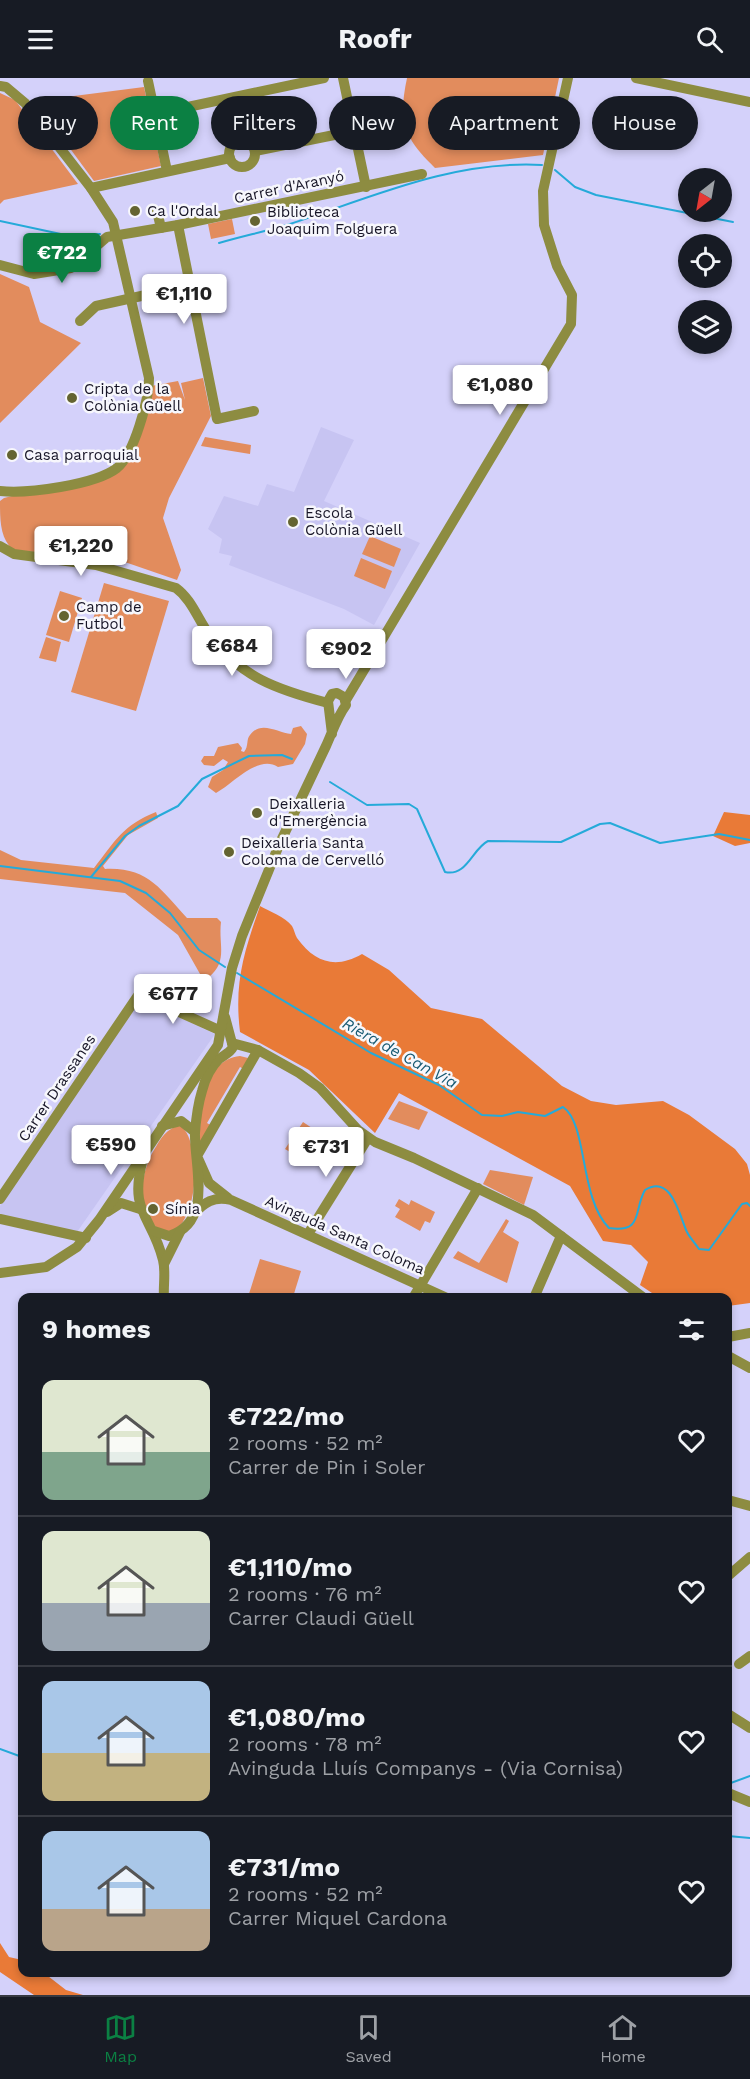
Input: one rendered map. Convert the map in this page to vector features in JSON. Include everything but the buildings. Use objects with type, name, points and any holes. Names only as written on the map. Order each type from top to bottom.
[{"type":"street","points":[[199,105],[324,78]]},
{"type":"street","points":[[343,78],[347,96]]},
{"type":"street","points":[[193,1215],[199,1189],[195,1132],[206,1078],[216,1062],[226,1054],[220,1051],[224,1040],[224,1011],[234,960],[247,921],[279,845],[344,705],[571,324],[572,295],[557,266],[544,225],[543,191],[568,78]]},
{"type":"street","points":[[636,78],[750,102]]},
{"type":"street","points":[[148,81],[151,96]]},
{"type":"street","points":[[0,491],[17,492],[92,479],[112,471],[124,459],[149,389],[149,378],[113,222],[91,188],[25,103],[6,84]]},
{"type":"street","points":[[255,151],[329,136]]},
{"type":"street","points":[[239,141],[248,142],[255,151],[254,160],[243,168],[235,165],[230,158],[230,150],[239,141]]},
{"type":"street","points":[[163,150],[167,171]]},
{"type":"street","points":[[358,150],[366,187]]},
{"type":"street","points":[[91,188],[230,158]]},
{"type":"street","name":"Carrer d'Aranyó","points":[[0,265],[34,273],[71,268],[107,237],[118,237],[423,174]]},
{"type":"street","points":[[157,211],[161,228]]},
{"type":"street","points":[[178,225],[217,419],[254,411]]},
{"type":"street","points":[[80,321],[96,306],[191,285]]},
{"type":"street","points":[[0,546],[14,554],[96,565],[176,588],[184,594],[215,642],[257,680],[329,705],[337,711],[344,705]]},
{"type":"street","points":[[332,734],[330,696],[362,674]]},
{"type":"street","points":[[337,693],[344,705]]},
{"type":"street","name":"Carrer Drassanes","points":[[0,1199],[139,994],[224,1040]]},
{"type":"street","points":[[224,1040],[258,1050],[320,1088],[368,1138],[533,1215],[637,1293]]},
{"type":"street","points":[[0,1273],[46,1267],[62,1260],[86,1238],[224,1040]]},
{"type":"street","points":[[197,1156],[258,1050]]},
{"type":"street","points":[[162,1126],[181,1122],[195,1132]]},
{"type":"street","points":[[308,1234],[368,1138]]},
{"type":"street","points":[[146,1150],[138,1184],[140,1209],[154,1231],[164,1264],[164,1293]]},
{"type":"street","name":"Avinguda Santa Coloma","points":[[197,1156],[210,1183],[231,1200],[436,1293]]},
{"type":"street","points":[[415,1293],[478,1188]]},
{"type":"street","points":[[164,1264],[172,1243],[193,1215],[211,1200],[221,1198],[231,1200]]},
{"type":"street","points":[[100,1218],[121,1203],[140,1209]]},
{"type":"street","points":[[0,1219],[86,1238]]},
{"type":"street","points":[[154,1231],[169,1236],[183,1228]]},
{"type":"street","points":[[536,1293],[561,1236]]},
{"type":"street","points":[[732,1336],[750,1333]]},
{"type":"street","points":[[732,1358],[750,1368]]},
{"type":"street","points":[[732,1501],[750,1506]]},
{"type":"street","points":[[732,1573],[750,1557]]},
{"type":"street","points":[[739,1664],[750,1656]]},
{"type":"street","points":[[732,1717],[750,1728]]},
{"type":"street","points":[[732,1795],[750,1802]]},
{"type":"shaded area","points":[[407,78],[559,78],[555,96],[428,96],[428,150],[544,150],[543,155],[435,168],[416,147],[416,96],[404,96]]},
{"type":"shaded area","points":[[144,87],[146,96],[110,96],[110,150],[158,150],[161,166],[94,181],[71,150],[98,150],[98,96],[74,96]]},
{"type":"shaded area","points":[[0,93],[15,100],[18,104],[18,150],[52,150],[78,184],[4,200],[0,204]]},
{"type":"shaded area","points":[[232,219],[235,234],[211,239],[208,224]]},
{"type":"shaded area","points":[[0,274],[29,287],[40,322],[81,343],[0,423]]},
{"type":"shaded area","points":[[203,378],[211,416],[169,498],[163,518],[181,570],[177,580],[119,560],[13,550],[5,540],[0,501],[4,498],[123,468],[151,386],[178,381],[185,400],[181,383]]},
{"type":"shaded area","name":"Escola Colònia Güell","points":[[321,427],[354,440],[324,501],[420,543],[374,625],[344,609],[229,565],[232,556],[219,553],[222,539],[208,529],[224,496],[258,506],[267,484],[294,492]]},
{"type":"shaded area","points":[[205,437],[251,445],[250,454],[201,446]]},
{"type":"shaded area","points":[[370,536],[401,549],[394,567],[362,554]]},
{"type":"shaded area","points":[[361,558],[392,571],[385,589],[354,576]]},
{"type":"shaded area","points":[[104,583],[169,601],[136,711],[71,692]]},
{"type":"shaded area","name":"Camp de Futbol","points":[[60,591],[82,598],[69,642],[46,635]]},
{"type":"shaded area","points":[[46,637],[61,642],[56,662],[39,658]]},
{"type":"shaded area","points":[[301,726],[307,734],[305,744],[293,764],[278,767],[262,764],[216,793],[208,787],[212,777],[223,770],[228,762],[223,759],[214,766],[204,765],[201,761],[204,756],[214,756],[218,747],[238,743],[242,748],[241,751],[244,752],[249,737],[259,728],[270,728],[291,734],[293,728]]},
{"type":"shaded area","points":[[156,812],[158,818],[128,835],[103,866],[105,869],[120,869],[143,876],[161,889],[187,918],[217,918],[221,922],[220,961],[217,968],[204,981],[178,935],[125,893],[0,879],[0,850],[21,860],[94,868],[127,828]]},
{"type":"shaded area","points":[[724,812],[750,815],[750,843],[735,846],[713,836]]},
{"type":"shaded area","points":[[260,906],[289,923],[297,938],[319,958],[335,962],[352,959],[362,954],[389,970],[431,1008],[482,1019],[562,1086],[591,1101],[616,1105],[663,1101],[689,1115],[735,1149],[747,1164],[750,1175],[750,1303],[732,1305],[732,1293],[652,1293],[640,1285],[648,1262],[631,1245],[603,1241],[570,1186],[399,1093],[375,1133],[309,1070],[240,1032],[239,983],[249,938]]},
{"type":"shaded area","points":[[139,999],[215,1034],[77,1232],[0,1220],[0,1206]]},
{"type":"shaded area","points":[[240,1056],[248,1058],[245,1070],[240,1067],[207,1123],[212,1126],[200,1142],[203,1103],[211,1077],[228,1059]]},
{"type":"shaded area","points":[[399,1101],[428,1112],[419,1130],[388,1119]]},
{"type":"shaded area","points":[[303,1122],[315,1130],[313,1134],[325,1141],[310,1164],[285,1149]]},
{"type":"shaded area","points":[[180,1125],[185,1130],[192,1148],[193,1194],[181,1225],[166,1232],[149,1220],[142,1189],[146,1168],[159,1142],[164,1134]]},
{"type":"shaded area","points":[[490,1170],[533,1177],[524,1205],[483,1184]]},
{"type":"shaded area","points":[[399,1199],[409,1205],[411,1200],[435,1212],[430,1223],[425,1221],[420,1231],[395,1217],[400,1209],[395,1206]]},
{"type":"shaded area","points":[[506,1219],[509,1221],[503,1232],[519,1242],[507,1283],[453,1258],[458,1251],[479,1263]]},
{"type":"shaded area","points":[[260,1259],[301,1271],[294,1293],[249,1293]]},
{"type":"shaded area","points":[[0,1943],[9,1957],[18,1959],[18,1977],[49,1977],[66,1990],[83,1995],[34,1995],[0,1972]]},
{"type":"waterway","points":[[219,243],[290,224],[382,192],[445,174],[509,165],[542,165]]},
{"type":"waterway","points":[[555,170],[575,187],[596,195],[733,222]]},
{"type":"waterway","points":[[0,221],[70,236],[100,234]]},
{"type":"waterway","points":[[91,877],[125,836],[139,826],[178,806],[202,779],[249,756],[282,755],[292,759]]},
{"type":"waterway","points":[[330,782],[367,805],[409,804],[417,809],[445,872],[459,870],[488,841],[561,842],[600,824],[610,823],[660,843],[719,834],[750,840]]},
{"type":"waterway","name":"Riera de Can Via","points":[[0,866],[120,881],[146,893],[170,913],[199,950],[225,967]]},
{"type":"waterway","name":"Riera de Can Via","points":[[237,973],[371,1053],[439,1085],[482,1115],[502,1116],[518,1112],[545,1116],[563,1107],[571,1116],[577,1129],[593,1199],[599,1215],[609,1228],[620,1229],[633,1224],[645,1190],[654,1186],[662,1187],[674,1199],[687,1232],[699,1249],[709,1250],[742,1204],[747,1203],[750,1206]]},
{"type":"waterway","points":[[0,1749],[18,1756]]},
{"type":"waterway","points":[[732,1783],[750,1776]]},
{"type":"waterway","points":[[732,1836],[750,1838]]},
{"type":"place","name":"Ca l'Ordal","points":[[135,211]]},
{"type":"place","name":"Biblioteca Joaquim Folguera","points":[[255,221]]},
{"type":"place","name":"Cripta de la Colònia Güell","points":[[72,398]]},
{"type":"place","name":"Casa parroquial","points":[[12,455]]},
{"type":"place","name":"Escola Colònia Güell","points":[[293,522]]},
{"type":"place","name":"Camp de Futbol","points":[[64,616]]},
{"type":"place","name":"Deixalleria d'Emergència","points":[[257,813]]},
{"type":"place","name":"Deixalleria Santa Coloma de Cervelló","points":[[229,852]]},
{"type":"place","name":"Sínia","points":[[153,1209]]}]
